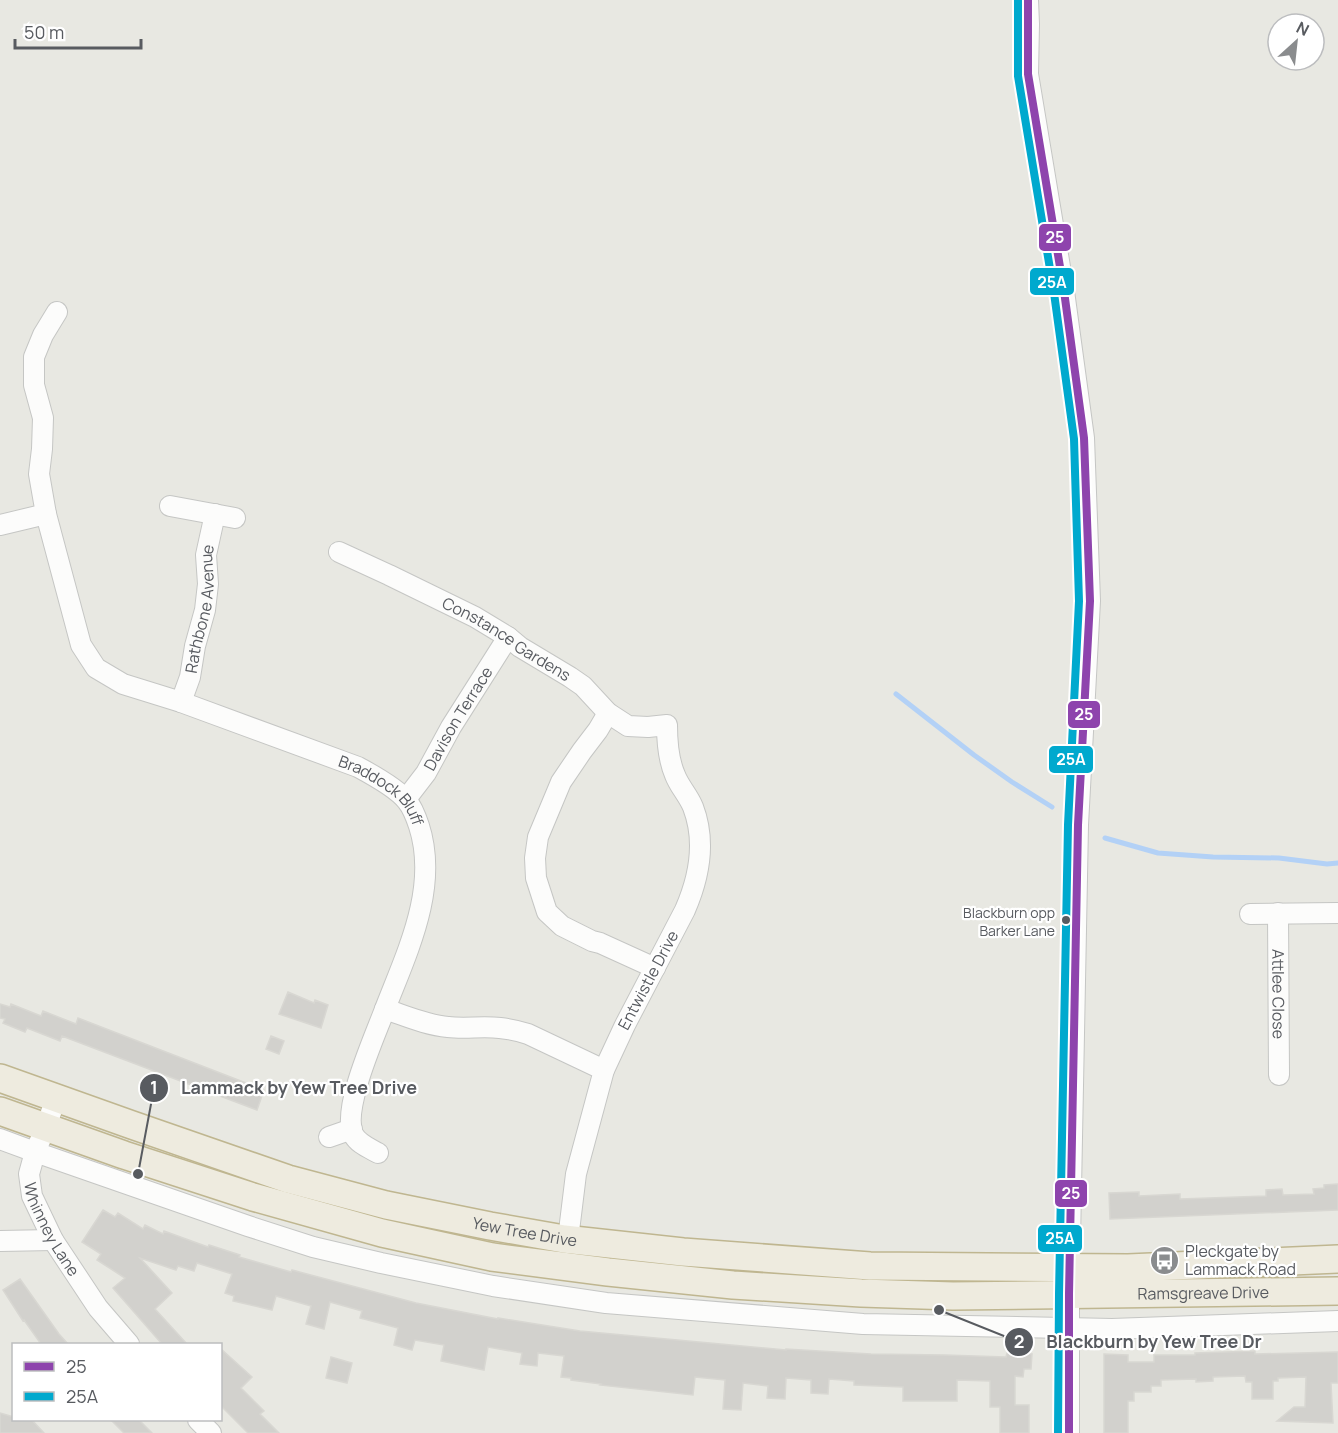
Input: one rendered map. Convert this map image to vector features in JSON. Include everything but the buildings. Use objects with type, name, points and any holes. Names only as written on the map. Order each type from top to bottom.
[{"type":"highway","name":"Yew Tree Drive","points":[[0,1078],[288,1179],[386,1205],[490,1226],[568,1239],[683,1252],[1069,1281]]},
{"type":"highway","name":"Yew Tree Drive","points":[[0,1111],[253,1197],[382,1233],[492,1257],[733,1285],[861,1293],[953,1296],[1069,1281]]},
{"type":"highway","points":[[564,1266],[568,1239]]},
{"type":"highway","name":"Ramsgreave Drive","points":[[1069,1281],[1128,1268],[1338,1259]]},
{"type":"highway","name":"Ramsgreave Drive","points":[[1069,1281],[1338,1291]]},
{"type":"street","points":[[1028,0],[1028,74],[1064,291],[1084,438],[1090,601],[1078,825],[1069,1281],[1069,1433]]},
{"type":"street","points":[[0,525],[46,514],[39,474],[43,418],[34,385],[34,357],[42,335],[57,312]]},
{"type":"street","points":[[170,506],[235,518]]},
{"type":"street","name":"Braddock Bluff","points":[[46,514],[81,645],[96,668],[123,684],[181,702],[358,767],[377,777],[406,799],[416,818],[422,834],[424,850],[422,903],[414,933],[354,1092],[352,1129]]},
{"type":"street","name":"Rathbone Avenue","points":[[181,702],[190,677],[195,646],[205,610],[208,584],[206,555],[214,514]]},
{"type":"street","name":"Constance Gardens","points":[[339,552],[464,612],[508,636],[520,647],[570,676],[583,686],[608,713],[628,726],[667,725]]},
{"type":"street","name":"Davison Terrace","points":[[406,799],[426,773],[450,726],[508,636]]},
{"type":"street","points":[[608,713],[561,782],[538,837],[535,858],[536,878],[547,912],[562,926],[655,968]]},
{"type":"street","name":"Entwistle Drive","points":[[568,1239],[576,1173],[604,1070],[692,893],[697,875],[700,857],[697,823],[693,806],[674,775],[667,725]]},
{"type":"street","name":"Attlee Close","points":[[1278,913],[1280,1075]]},
{"type":"street","points":[[1250,914],[1338,913]]},
{"type":"street","points":[[385,1009],[436,1026],[499,1028],[528,1034],[604,1070]]},
{"type":"street","name":"Whinney Lane","points":[[56,1098],[29,1174],[32,1196],[53,1240],[98,1308],[128,1343]]},
{"type":"street","points":[[329,1137],[352,1129],[361,1144],[378,1154]]},
{"type":"street","points":[[0,1139],[313,1247],[493,1286],[606,1303],[863,1324],[1124,1329],[1338,1321]]},
{"type":"street","points":[[0,1241],[53,1240]]},
{"type":"street","points":[[200,1421],[211,1433]]},
{"type":"waterway","points":[[896,694],[974,755],[1052,807]]},
{"type":"waterway","points":[[1105,838],[1158,853],[1338,863]]},
{"type":"transit line","name":"25A","points":[[1018,0],[1018,76],[1054,293],[1074,439],[1079,601],[1068,825],[1058,1433]]},
{"type":"transit line","name":"25","points":[[1028,0],[1028,74],[1064,291],[1084,438],[1090,601],[1078,825],[1069,1294],[1069,1433]]},
{"type":"place","name":"Blackburn opp Barker Lane","points":[[1066,920]]},
{"type":"place","name":"Lammack by Yew Tree Drive","points":[[138,1174]]},
{"type":"place","name":"Pleckgate by Lammack Road","points":[[1164,1260]]},
{"type":"place","name":"Blackburn by Yew Tree Dr","points":[[939,1310]]}]
